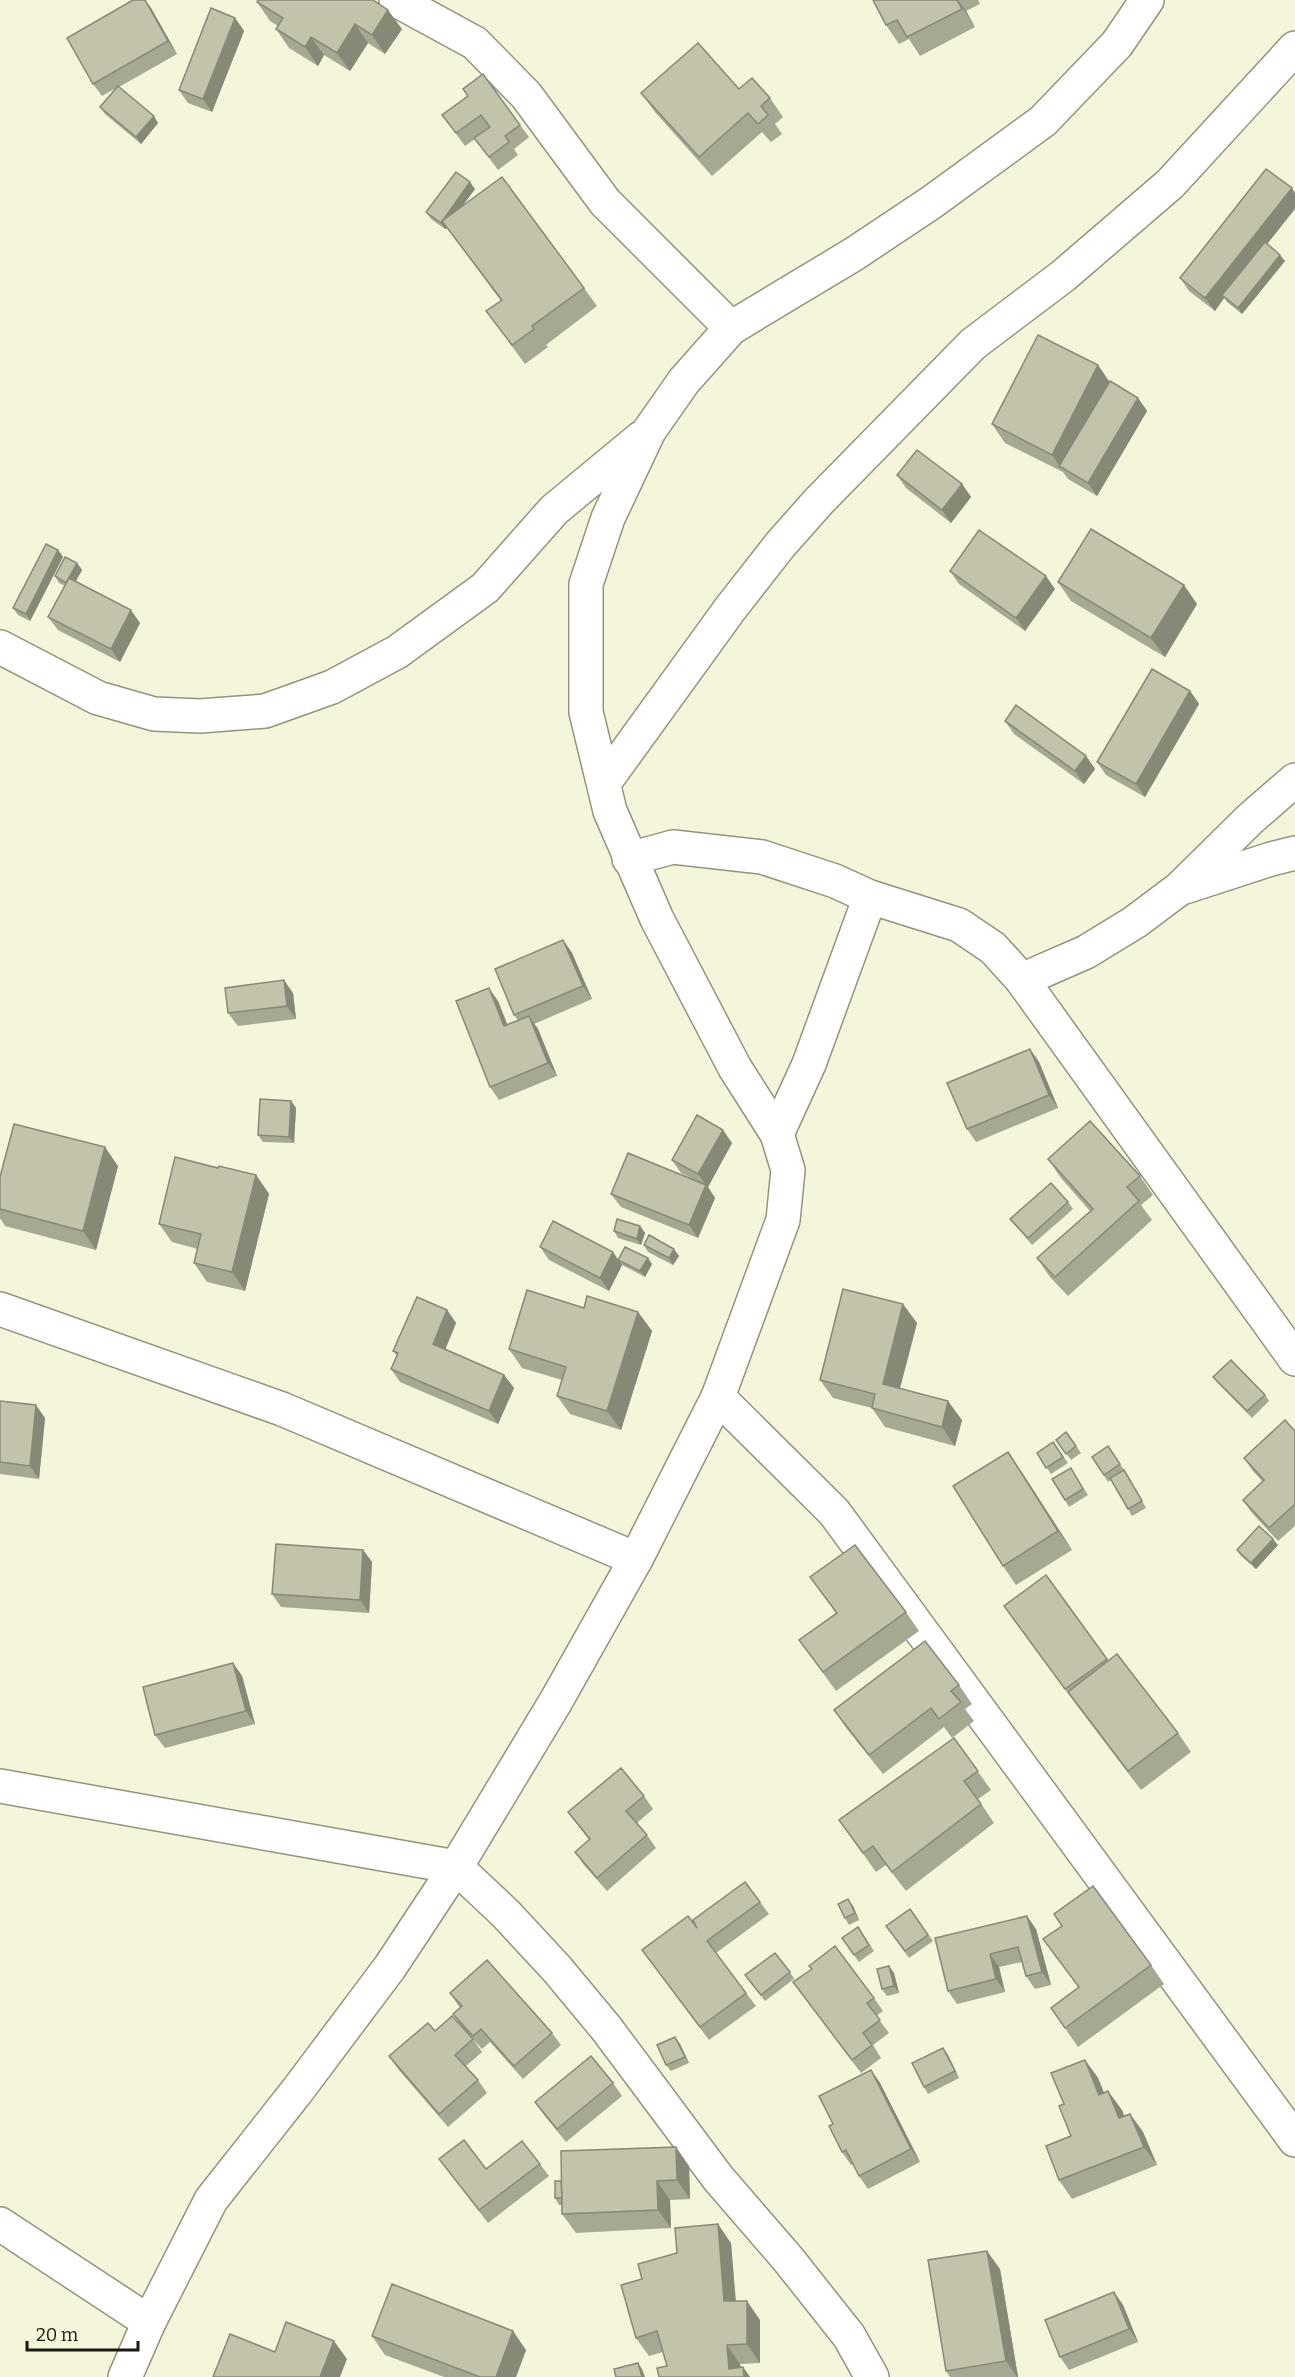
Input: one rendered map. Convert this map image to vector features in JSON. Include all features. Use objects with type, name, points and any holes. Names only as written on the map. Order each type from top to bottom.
[{"type":"street","points":[[396,0],[475,43],[526,95],[605,202],[730,328]]},
{"type":"street","points":[[125,2377],[149,2322],[211,2200],[390,1967],[456,1867],[556,1701],[636,1559],[718,1397],[783,1220],[788,1170],[777,1134],[735,1068],[657,919],[610,812],[586,712],[586,584],[608,518],[649,431],[684,381],[730,328],[903,222],[1043,121],[1117,44],[1148,0]]},
{"type":"street","points":[[603,783],[730,609],[780,544],[819,501],[973,344],[1063,276],[1170,184],[1295,48]]},
{"type":"street","points":[[0,647],[98,698],[154,714],[200,716],[265,711],[332,687],[397,652],[485,588],[554,510],[649,431]]},
{"type":"street","points":[[1022,980],[1086,952],[1135,922],[1179,889],[1250,819],[1295,780]]},
{"type":"street","points":[[629,859],[673,847],[762,857],[835,881],[870,897],[959,925],[993,948],[1022,980],[1295,1359]]},
{"type":"street","points":[[1179,889],[1295,853]]},
{"type":"street","points":[[777,1134],[809,1064],[870,897]]},
{"type":"street","points":[[0,1309],[282,1409],[636,1559]]},
{"type":"street","points":[[718,1397],[834,1512],[1295,2140]]},
{"type":"street","points":[[0,1786],[456,1867],[514,1922],[606,2028],[718,2178],[788,2259],[849,2336],[872,2377]]},
{"type":"street","points":[[0,2224],[149,2322]]},
{"type":"building","points":[[133,0],[145,0],[168,41],[93,84],[67,38]]},
{"type":"building","points":[[258,0],[373,0],[388,10],[372,35],[355,24],[337,53],[311,37],[305,47],[276,29],[283,18],[257,2]]},
{"type":"building","points":[[873,0],[957,0],[962,9],[907,37],[897,20],[886,25]]},
{"type":"building","points":[[211,8],[235,18],[203,99],[179,90]]},
{"type":"building","points":[[698,43],[739,89],[752,78],[770,98],[761,106],[768,115],[758,124],[748,113],[699,157],[641,93]]},
{"type":"building","points":[[483,74],[520,125],[505,136],[509,142],[489,157],[474,138],[490,127],[481,115],[456,133],[442,115],[468,96],[463,89]]},
{"type":"building","points":[[118,86],[154,116],[136,137],[100,107]]},
{"type":"building","points":[[1266,169],[1292,188],[1205,298],[1180,278]]},
{"type":"building","points":[[456,172],[470,182],[441,223],[426,212]]},
{"type":"building","points":[[502,177],[584,288],[532,326],[534,329],[512,345],[486,311],[502,300],[442,221]]},
{"type":"building","points":[[1265,242],[1280,255],[1238,308],[1222,295]]},
{"type":"building","points":[[1038,335],[1098,365],[1052,455],[992,424]]},
{"type":"building","points":[[1110,381],[1138,398],[1088,483],[1059,466]]},
{"type":"building","points":[[917,450],[962,484],[942,510],[897,475]]},
{"type":"building","points":[[1091,529],[1184,585],[1151,638],[1058,582]]},
{"type":"building","points":[[979,530],[1046,576],[1016,618],[950,571]]},
{"type":"building","points":[[46,544],[58,550],[26,614],[13,608]]},
{"type":"building","points":[[65,557],[77,563],[66,583],[55,576]]},
{"type":"building","points":[[69,578],[131,610],[111,649],[48,617]]},
{"type":"building","points":[[1152,669],[1190,691],[1136,784],[1097,762]]},
{"type":"building","points":[[1016,705],[1086,756],[1075,771],[1005,721]]},
{"type":"building","points":[[563,940],[583,986],[514,1015],[495,969]]},
{"type":"building","points":[[284,980],[287,1006],[228,1013],[225,988]]},
{"type":"building","points":[[489,988],[504,1026],[529,1016],[548,1063],[490,1087],[456,1001]]},
{"type":"building","points":[[1030,1049],[1049,1095],[967,1129],[947,1083]]},
{"type":"building","points":[[260,1099],[291,1101],[289,1137],[258,1135]]},
{"type":"building","points":[[697,1115],[723,1130],[698,1174],[672,1160]]},
{"type":"building","points":[[1090,1121],[1140,1176],[1127,1187],[1139,1201],[1055,1277],[1037,1258],[1093,1209],[1048,1159]]},
{"type":"building","points":[[14,1124],[105,1147],[83,1231],[0,1209],[0,1177]]},
{"type":"building","points":[[628,1153],[706,1185],[689,1225],[611,1194]]},
{"type":"building","points":[[175,1157],[256,1175],[232,1272],[194,1263],[201,1234],[159,1224]]},
{"type":"building","points":[[1051,1183],[1068,1202],[1028,1238],[1010,1219]]},
{"type":"building","points":[[617,1219],[640,1226],[637,1239],[614,1231]]},
{"type":"building","points":[[553,1221],[613,1252],[600,1278],[540,1247]]},
{"type":"building","points":[[649,1235],[674,1249],[669,1258],[644,1245]]},
{"type":"building","points":[[625,1247],[648,1258],[640,1271],[618,1260]]},
{"type":"building","points":[[843,1289],[903,1304],[883,1384],[948,1401],[942,1427],[872,1408],[875,1394],[820,1380]]},
{"type":"building","points":[[527,1290],[584,1308],[587,1296],[638,1312],[607,1411],[557,1396],[566,1367],[509,1349]]},
{"type":"building","points":[[417,1297],[447,1310],[433,1344],[504,1375],[489,1411],[391,1369],[398,1353],[393,1351]]},
{"type":"building","points":[[1231,1360],[1265,1395],[1247,1411],[1213,1377]]},
{"type":"building","points":[[0,1401],[36,1405],[30,1466],[0,1462]]},
{"type":"building","points":[[1285,1420],[1295,1431],[1295,1504],[1269,1528],[1243,1500],[1264,1480],[1244,1458]]},
{"type":"building","points":[[1066,1432],[1076,1446],[1066,1454],[1056,1440]]},
{"type":"building","points":[[1053,1442],[1063,1457],[1046,1468],[1037,1453]]},
{"type":"building","points":[[1108,1446],[1120,1464],[1104,1475],[1092,1457]]},
{"type":"building","points":[[1008,1452],[1058,1531],[1003,1566],[953,1486]]},
{"type":"building","points":[[1071,1468],[1083,1489],[1065,1500],[1052,1479]]},
{"type":"building","points":[[1124,1470],[1142,1501],[1128,1509],[1110,1478]]},
{"type":"building","points":[[1259,1526],[1273,1539],[1251,1563],[1237,1550]]},
{"type":"building","points":[[276,1544],[363,1550],[360,1600],[272,1594]]},
{"type":"building","points":[[855,1545],[906,1612],[823,1672],[799,1640],[837,1613],[810,1577]]},
{"type":"building","points":[[1046,1575],[1107,1659],[1065,1689],[1004,1606]]},
{"type":"building","points":[[925,1641],[959,1685],[951,1691],[961,1702],[939,1719],[931,1708],[869,1755],[834,1710]]},
{"type":"building","points":[[1117,1654],[1178,1733],[1128,1771],[1068,1692]]},
{"type":"building","points":[[233,1663],[246,1711],[155,1735],[143,1687]]},
{"type":"building","points":[[954,1738],[978,1771],[964,1781],[981,1804],[892,1872],[873,1846],[863,1853],[839,1820]]},
{"type":"building","points":[[621,1768],[644,1796],[626,1811],[647,1835],[597,1878],[575,1852],[590,1839],[568,1812]]},
{"type":"building","points":[[745,1882],[760,1902],[707,1941],[746,1993],[700,2027],[642,1950],[688,1916],[697,1928],[693,1920]]},
{"type":"building","points":[[1093,1886],[1151,1965],[1065,2028],[1051,2008],[1079,1987],[1043,1939],[1062,1926],[1054,1914]]},
{"type":"building","points":[[848,1899],[855,1913],[845,1918],[838,1904]]},
{"type":"building","points":[[910,1909],[928,1935],[905,1951],[886,1926]]},
{"type":"building","points":[[1027,1916],[1042,1972],[1026,1976],[1018,1947],[990,1954],[996,1979],[948,1991],[935,1938]]},
{"type":"building","points":[[858,1927],[869,1945],[854,1955],[842,1938]]},
{"type":"building","points":[[835,1946],[874,1998],[867,2003],[880,2020],[863,2033],[872,2045],[852,2060],[793,1982],[812,1969],[809,1966]]},
{"type":"building","points":[[775,1953],[790,1972],[761,1995],[745,1975]]},
{"type":"building","points":[[487,1960],[552,2033],[514,2066],[481,2029],[473,2036],[453,2014],[462,2006],[450,1993]]},
{"type":"building","points":[[889,1966],[894,1986],[882,1989],[877,1969]]},
{"type":"building","points":[[452,2016],[473,2039],[455,2055],[478,2080],[439,2114],[389,2056],[428,2023],[435,2031]]},
{"type":"building","points":[[675,2037],[685,2057],[666,2065],[657,2045]]},
{"type":"building","points":[[943,2048],[955,2071],[924,2087],[912,2063]]},
{"type":"building","points":[[591,2056],[613,2083],[557,2129],[535,2102]]},
{"type":"building","points":[[1085,2060],[1099,2095],[1108,2091],[1119,2118],[1130,2114],[1144,2147],[1059,2180],[1046,2146],[1071,2136],[1059,2106],[1064,2104],[1051,2073]]},
{"type":"building","points":[[871,2070],[911,2149],[859,2176],[846,2150],[842,2152],[829,2126],[833,2124],[819,2096]]},
{"type":"building","points":[[464,2140],[486,2169],[522,2141],[540,2164],[479,2210],[439,2159]]},
{"type":"building","points":[[676,2147],[677,2180],[657,2181],[658,2210],[562,2214],[561,2151]]},
{"type":"building","points":[[555,2181],[561,2181],[562,2198],[555,2198]]},
{"type":"building","points":[[718,2224],[724,2301],[747,2301],[747,2344],[727,2345],[729,2369],[743,2367],[744,2377],[659,2377],[657,2368],[667,2366],[657,2331],[636,2338],[621,2285],[642,2279],[638,2264],[677,2253],[675,2228]]},
{"type":"building","points":[[987,2251],[1006,2361],[946,2371],[928,2260]]},
{"type":"building","points":[[392,2284],[513,2331],[496,2377],[480,2377],[372,2336]]},
{"type":"building","points":[[1114,2292],[1129,2329],[1060,2357],[1045,2320]]},
{"type":"building","points":[[286,2322],[334,2341],[320,2377],[213,2377],[230,2334],[275,2352]]},
{"type":"building","points":[[638,2363],[642,2377],[616,2377],[614,2369]]}]
